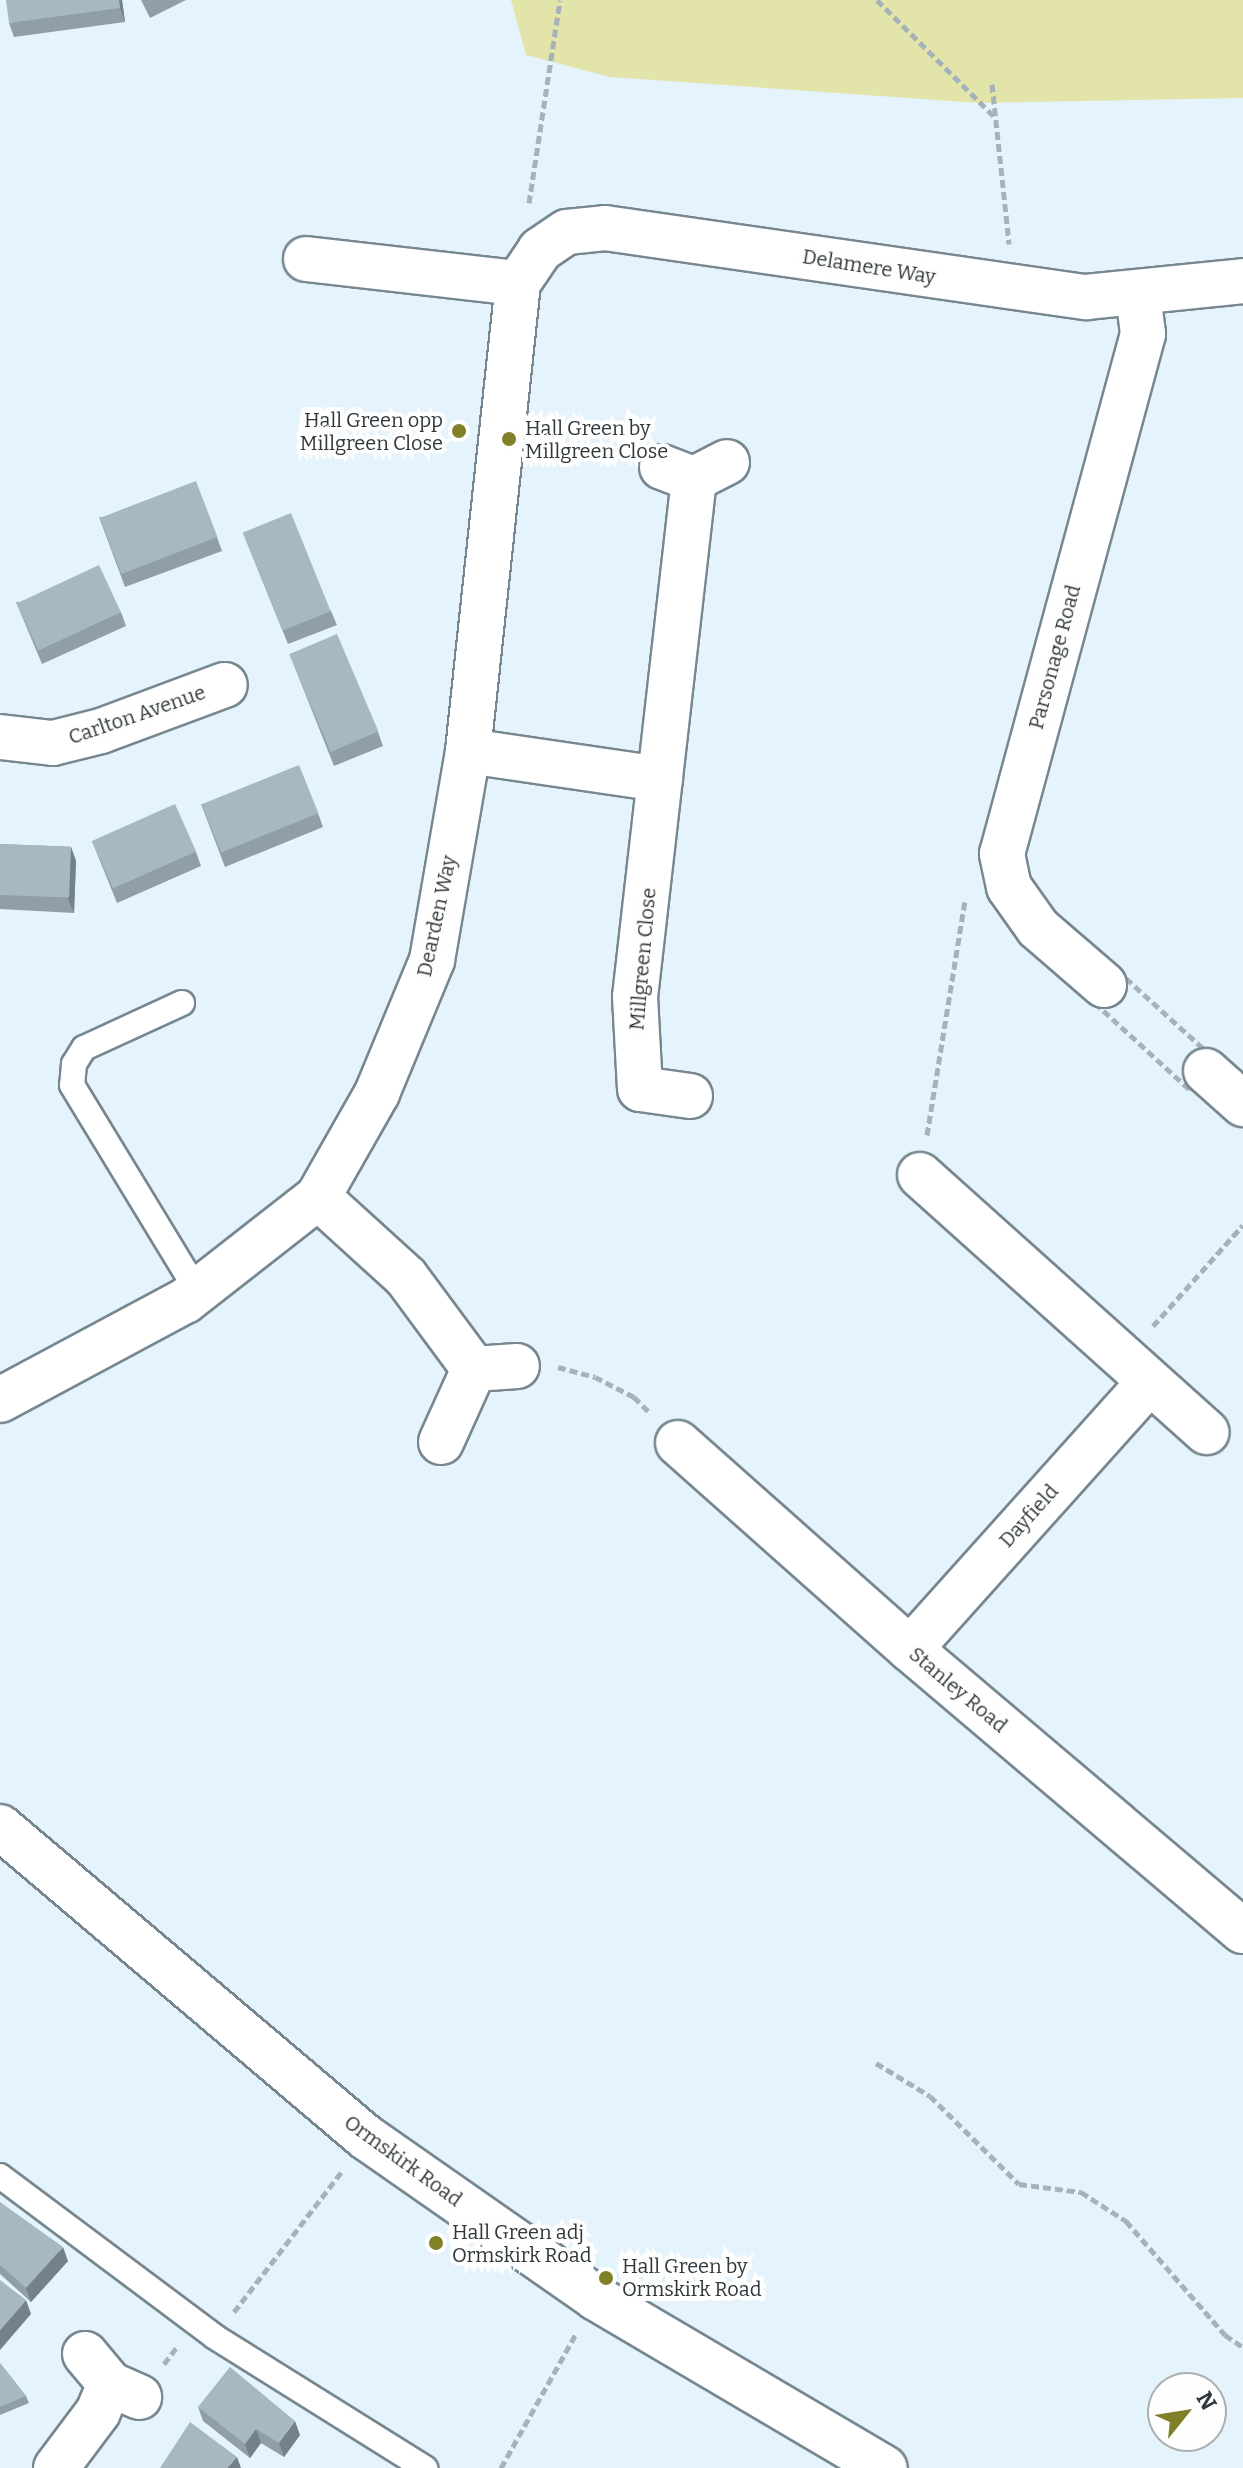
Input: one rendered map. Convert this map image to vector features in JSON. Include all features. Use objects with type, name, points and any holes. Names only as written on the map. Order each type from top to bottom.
[{"type":"street","name":"Delamere Way","points":[[518,283],[540,250],[567,232],[605,228],[1086,297],[1138,295],[1243,281]]},
{"type":"street","points":[[306,259],[518,283]]},
{"type":"street","name":"Dearden Way","points":[[0,1400],[198,1292],[318,1197],[377,1093],[432,960],[468,751],[518,283]]},
{"type":"street","name":"Parsonage Road","points":[[1002,854],[1143,334],[1138,295]]},
{"type":"street","name":"Millgreen Close","points":[[690,1096],[632,1102],[635,997],[694,470]]},
{"type":"street","name":"Carlton Avenue","points":[[0,737],[53,743],[101,731],[225,685]]},
{"type":"street","points":[[468,751],[660,779]]},
{"type":"street","points":[[1002,854],[1009,887],[1038,928],[1104,985]]},
{"type":"street","points":[[1206,1071],[1243,1104]]},
{"type":"street","points":[[920,1175],[1206,1432]]},
{"type":"street","points":[[318,1197],[406,1277],[474,1369]]},
{"type":"street","points":[[474,1369],[517,1366]]},
{"type":"street","points":[[441,1442],[474,1369]]},
{"type":"street","name":"Dayfield","points":[[910,1649],[1136,1372]]},
{"type":"street","name":"Stanley Road","points":[[678,1443],[910,1649],[1243,1931]]},
{"type":"street","name":"Ormskirk Road","points":[[0,1827],[367,2138],[596,2298],[885,2468]]},
{"type":"street","points":[[56,2468],[98,2412],[111,2378]]},
{"type":"lane","points":[[182,1003],[84,1048],[74,1064],[72,1085],[198,1292]]},
{"type":"lane","points":[[0,2176],[215,2337],[425,2468]]},
{"type":"path","points":[[528,209],[560,0]]},
{"type":"path","points":[[877,0],[995,117]]},
{"type":"path","points":[[992,84],[1014,289]]},
{"type":"path","points":[[920,1175],[970,872],[1002,854]]},
{"type":"path","points":[[1117,970],[1216,1060],[1189,1089],[1093,1001],[1104,985],[1117,970]]},
{"type":"path","points":[[1136,1372],[1243,1225]]},
{"type":"path","points":[[517,1366],[551,1366],[595,1377],[634,1397],[678,1443]]},
{"type":"path","points":[[876,2063],[930,2096],[1019,2184],[1081,2192],[1126,2221],[1216,2325],[1243,2347]]},
{"type":"path","points":[[215,2337],[367,2138]]},
{"type":"path","points":[[501,2468],[596,2298]]},
{"type":"green space","points":[[511,0],[1243,0],[1243,98],[979,103],[610,77],[526,55]]},
{"type":"building","points":[[6,0],[119,0],[120,8],[9,23]]},
{"type":"building","points":[[196,481],[218,537],[121,574],[100,518]]},
{"type":"building","points":[[291,513],[331,611],[282,631],[243,532]]},
{"type":"building","points":[[99,565],[121,612],[39,651],[17,603]]},
{"type":"building","points":[[337,634],[378,732],[331,752],[289,654]]},
{"type":"building","points":[[299,765],[318,813],[221,853],[202,804]]},
{"type":"building","points":[[175,804],[196,852],[113,889],[92,841]]},
{"type":"building","points":[[0,844],[71,846],[69,897],[0,895]]},
{"type":"building","points":[[0,2202],[63,2247],[26,2288],[0,2265]]},
{"type":"building","points":[[0,2280],[26,2300],[0,2330]]},
{"type":"building","points":[[0,2363],[26,2396],[0,2407]]},
{"type":"building","points":[[230,2367],[295,2421],[279,2443],[256,2429],[245,2444],[198,2407]]},
{"type":"building","points":[[190,2422],[237,2457],[227,2468],[160,2468]]},
{"type":"place","name":"Hall Green opp Millgreen Close","points":[[459,431]]},
{"type":"place","name":"Hall Green by Millgreen Close","points":[[509,439]]},
{"type":"place","name":"Hall Green adj Ormskirk Road","points":[[436,2243]]},
{"type":"place","name":"Hall Green by Ormskirk Road","points":[[606,2278]]}]
